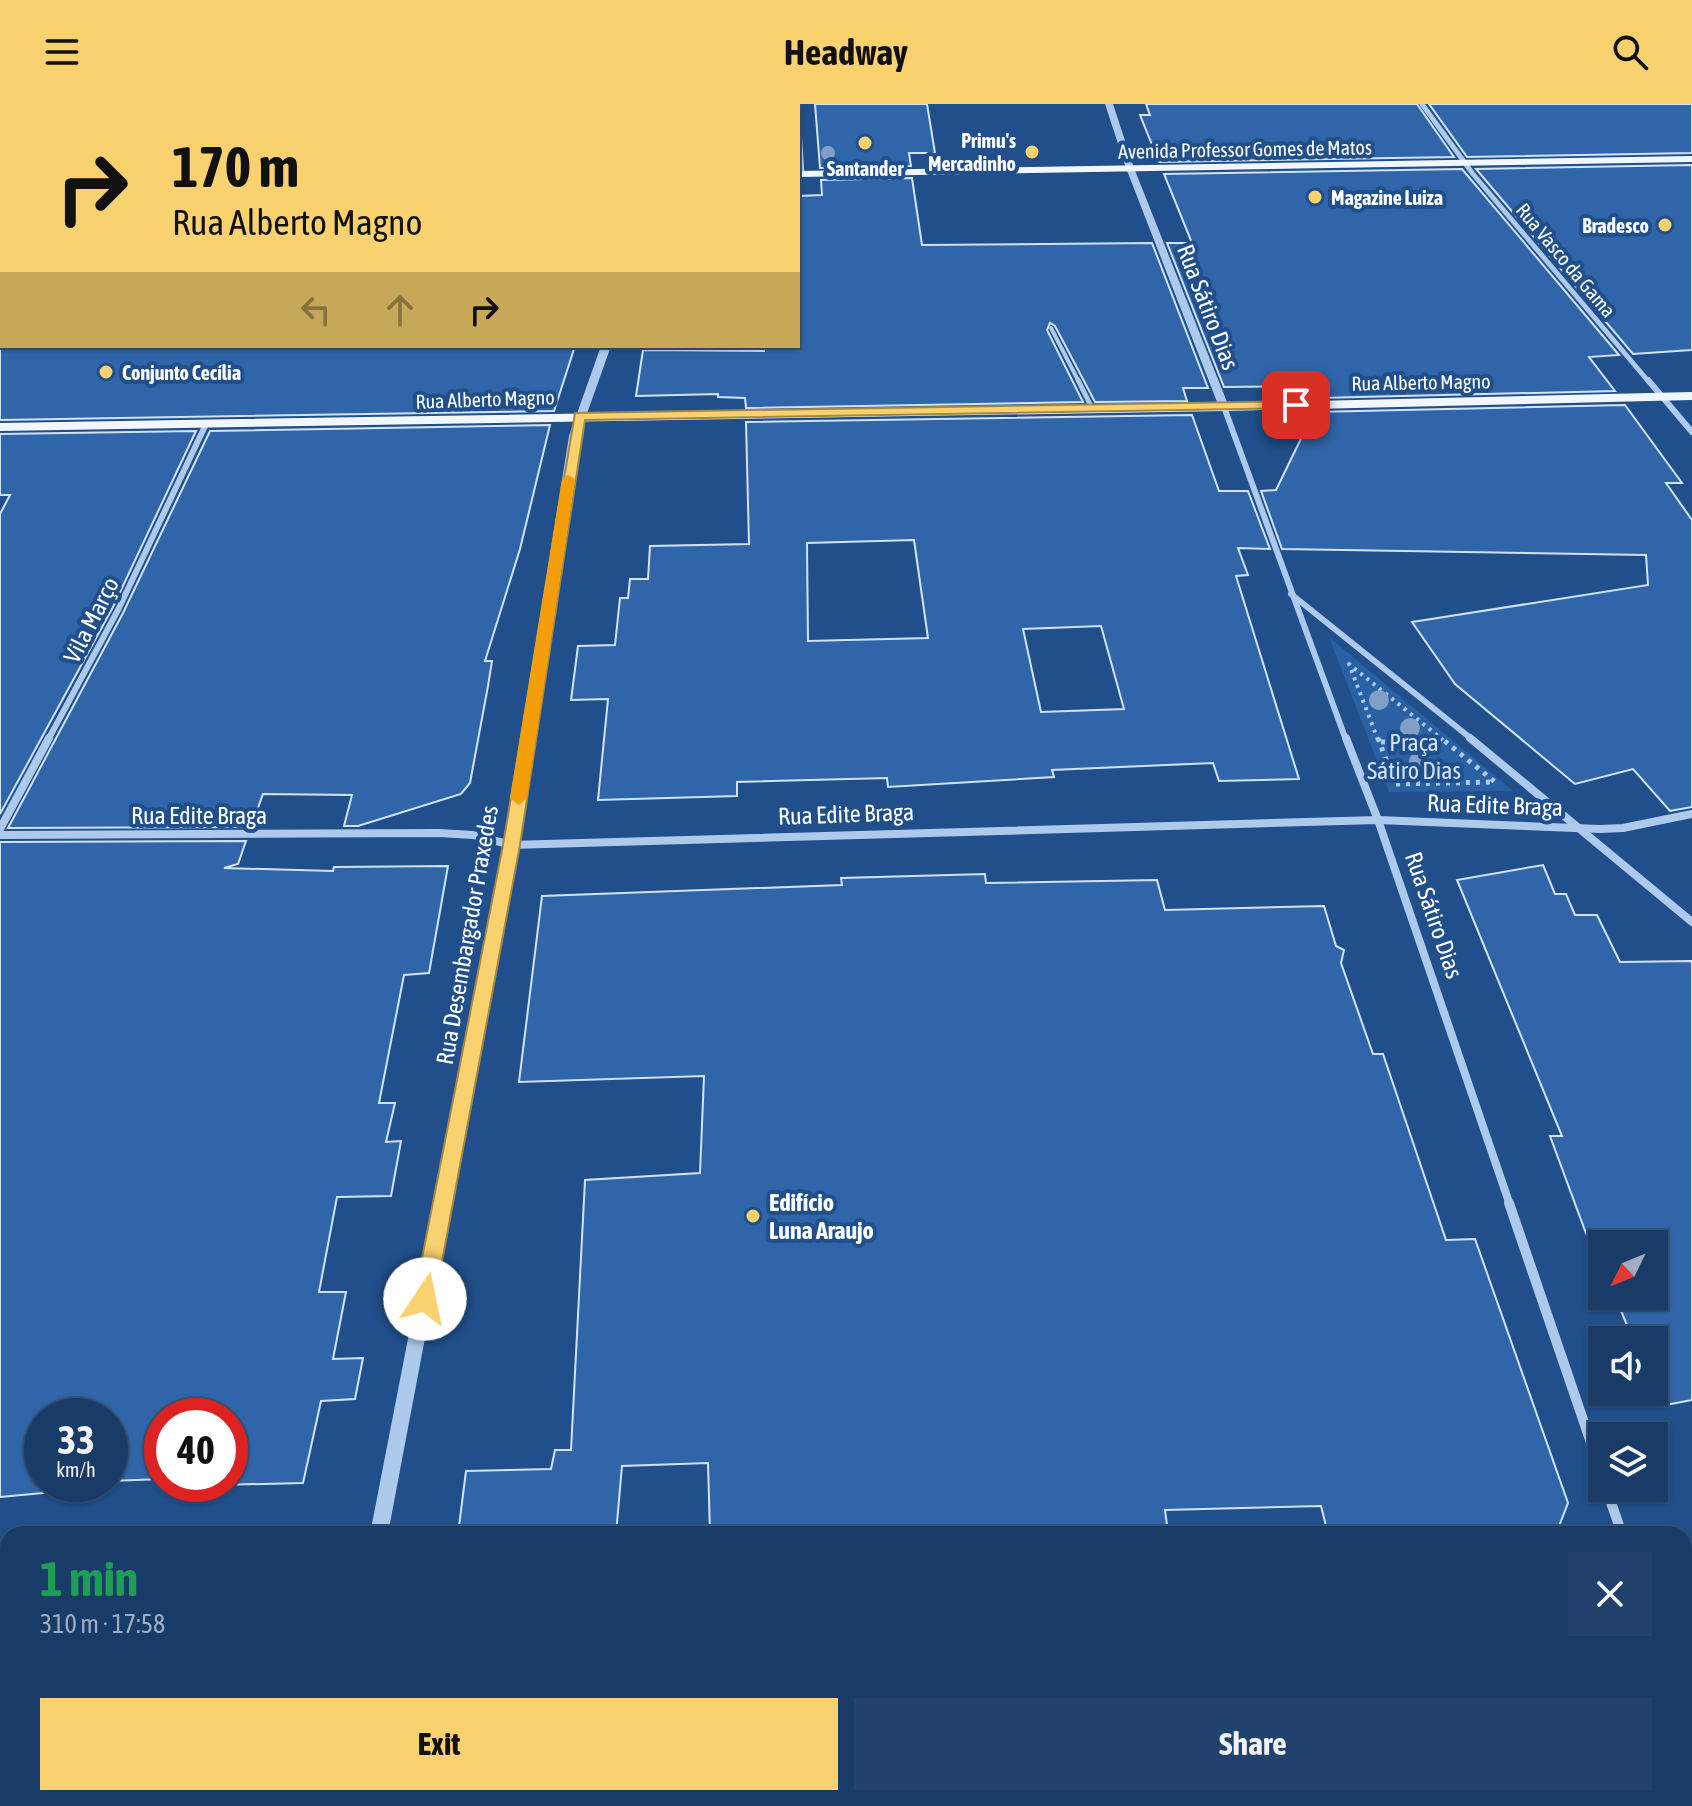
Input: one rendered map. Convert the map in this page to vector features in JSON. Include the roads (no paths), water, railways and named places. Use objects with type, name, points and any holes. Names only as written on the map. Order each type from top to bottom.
[{"type":"main road","name":"Avenida Professor Gomes de Matos","points":[[800,174],[1692,159]]},
{"type":"main road","name":"Rua Alberto Magno","points":[[0,427],[1224,407],[1692,396]]},
{"type":"street","name":"Rua Sátiro Dias","points":[[1109,104],[1130,168],[1224,407],[1291,594],[1378,820],[1588,1434]]},
{"type":"street","name":"Rua Vasco da Gama","points":[[1422,104],[1465,163],[1692,432]]},
{"type":"street","name":"Rua Desembargador Praxedes","points":[[381,1526],[511,845],[579,416],[605,348]]},
{"type":"street","name":"Vila Março","points":[[0,832],[118,610],[206,424]]},
{"type":"street","points":[[1291,594],[1583,829],[1692,922]]},
{"type":"street","name":"Rua Edite Braga","points":[[0,832],[439,833],[473,835],[511,845],[1378,820],[1623,828],[1692,814]]},
{"type":"street","points":[[1611,1502],[1619,1526]]},
{"type":"lane","points":[[1051,328],[1092,408]]},
{"type":"place","name":"Santander","points":[[865,143]]},
{"type":"place","name":"Primu's Mercadinho","points":[[1032,152]]},
{"type":"place","name":"Magazine Luiza","points":[[1315,197]]},
{"type":"place","name":"Bradesco","points":[[1665,225]]},
{"type":"place","name":"Conjunto Cecília","points":[[106,372]]},
{"type":"place","name":"Edifício Luna Araujo","points":[[753,1216]]},
{"type":"park label","name":"Praça Sátiro Dias","points":[[1414,756]]}]
